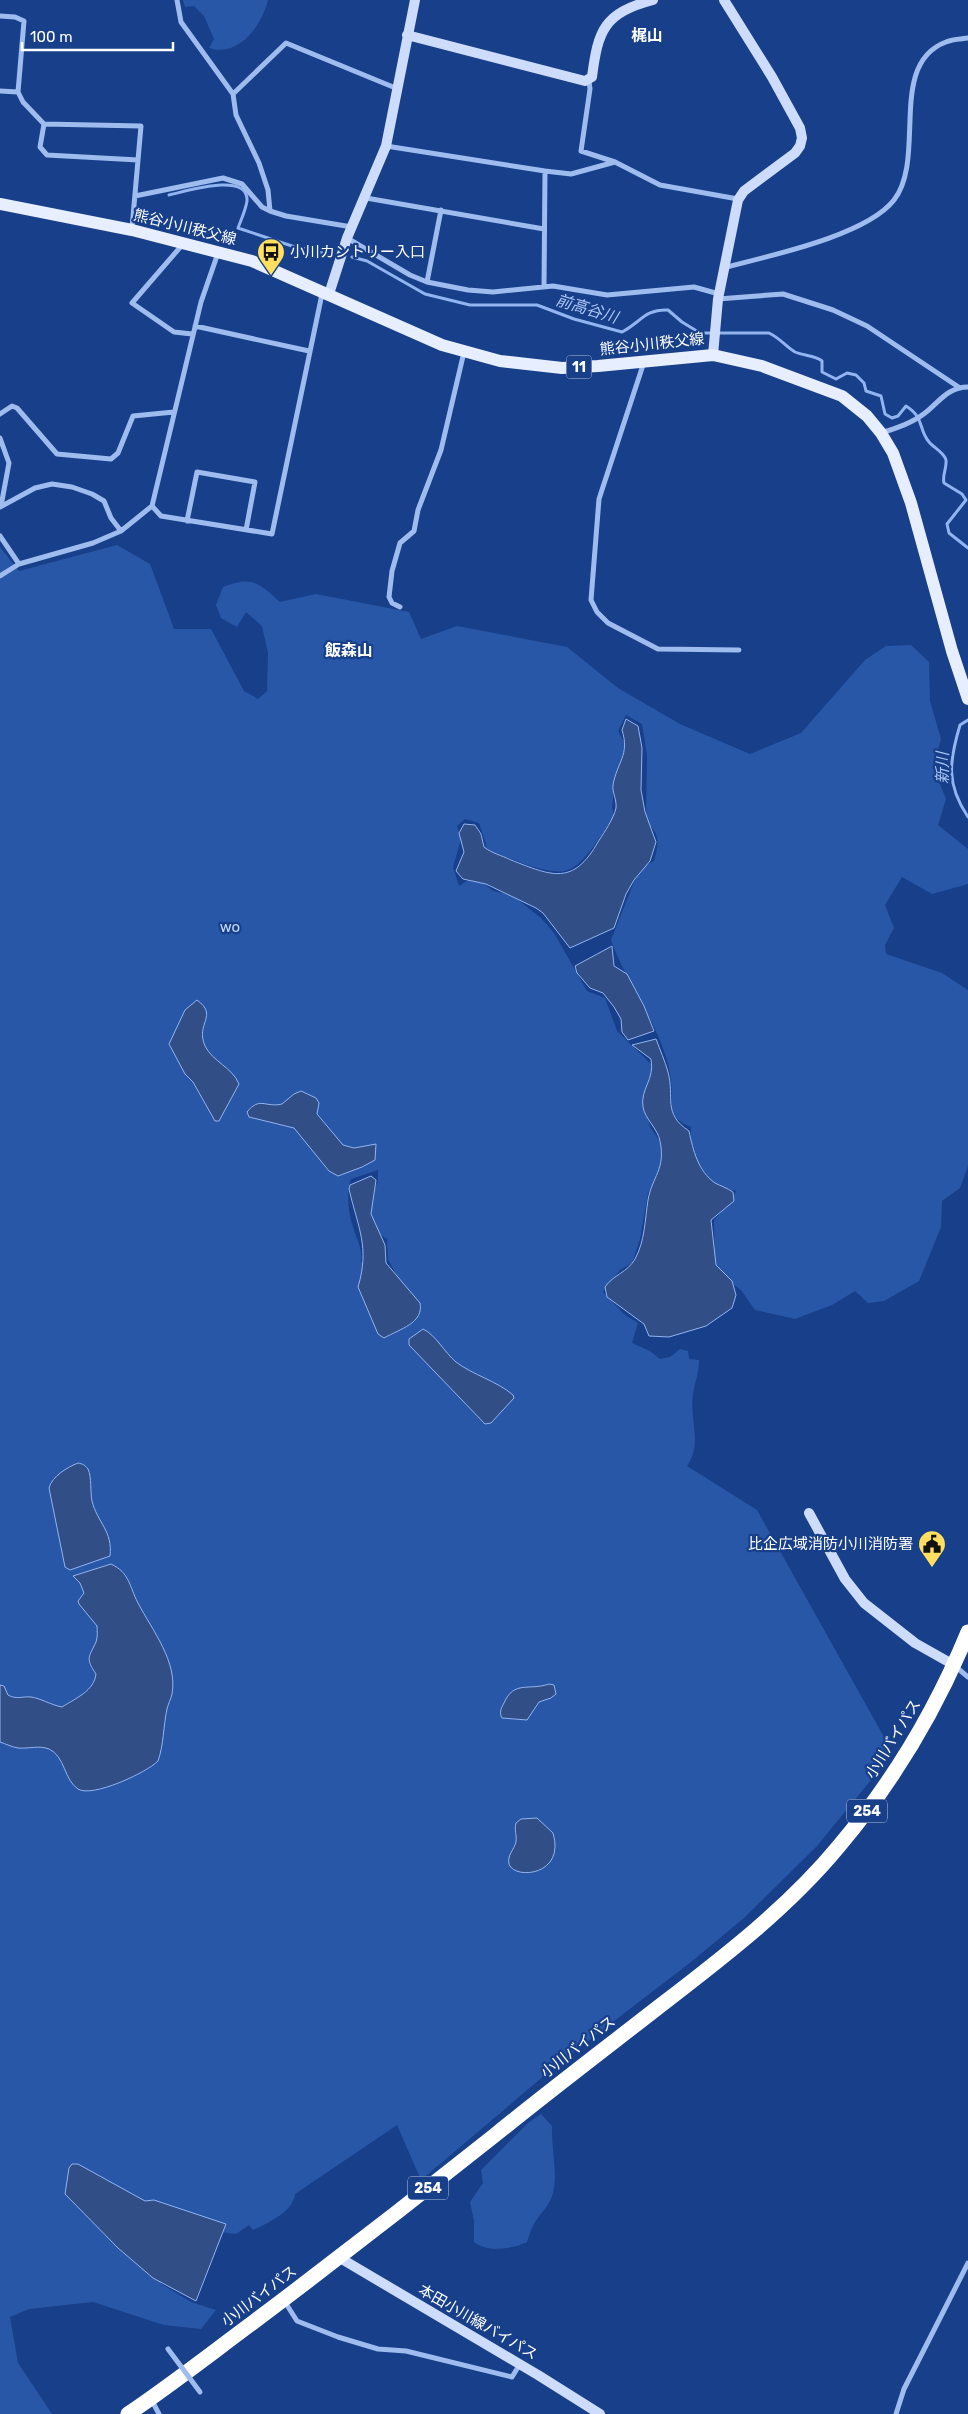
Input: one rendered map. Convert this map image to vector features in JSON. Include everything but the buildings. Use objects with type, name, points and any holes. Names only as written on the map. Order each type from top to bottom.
[{"type":"highway","name":"小川バイパス","points":[[128,2414],[340,2258],[570,2075],[723,1958],[808,1880],[839,1847],[905,1756],[931,1712],[968,1632]]},
{"type":"main road","name":"熊谷小川秩父線","points":[[0,204],[132,230],[219,251],[273,269],[442,344],[500,361],[562,368],[713,355],[745,361],[830,390],[855,405],[881,433],[893,453],[903,477],[952,651],[968,699]]},
{"type":"street","points":[[177,0],[181,22],[233,94],[236,115],[259,163],[268,190],[270,212]]},
{"type":"street","points":[[152,506],[160,516],[272,534],[309,350],[326,293],[386,146],[415,0]]},
{"type":"street","points":[[652,0],[627,8],[608,21],[598,41],[592,77],[589,80],[590,89],[581,151],[615,162],[660,185],[738,200]]},
{"type":"street","points":[[713,355],[718,297],[738,200],[744,191],[795,154],[802,138],[800,128],[772,77],[724,0]]},
{"type":"street","points":[[0,16],[24,21],[18,92],[23,102],[44,124],[141,126],[132,230]]},
{"type":"street","points":[[407,35],[571,78],[589,80]]},
{"type":"street","points":[[723,268],[841,234],[865,224],[883,212],[895,199],[908,169],[909,112],[921,64],[927,54],[935,47],[946,41],[968,38]]},
{"type":"street","points":[[233,94],[286,43],[398,89]]},
{"type":"street","points":[[0,91],[18,92]]},
{"type":"street","points":[[44,124],[40,147],[47,155],[138,160]]},
{"type":"street","points":[[386,146],[571,174],[615,162]]},
{"type":"street","points":[[544,287],[545,171]]},
{"type":"street","points":[[135,196],[223,178],[242,184],[262,207],[270,212],[352,226]]},
{"type":"street","points":[[366,198],[544,229]]},
{"type":"street","points":[[427,282],[441,210]]},
{"type":"street","points":[[348,238],[410,275],[427,282],[493,292],[544,287],[607,295],[694,287],[718,297],[783,294],[833,310],[867,326],[960,388]]},
{"type":"street","points":[[185,242],[132,303],[174,332],[192,334]]},
{"type":"street","points":[[0,576],[19,564],[93,543],[121,531],[152,506],[194,326],[219,251]]},
{"type":"street","points":[[194,326],[309,350]]},
{"type":"street","points":[[400,607],[392,603],[389,597],[395,557],[400,544],[414,531],[418,510],[447,431],[454,391],[464,352]]},
{"type":"street","points":[[644,362],[599,499],[591,600],[597,612],[608,623],[658,649],[739,650]]},
{"type":"street","points":[[881,433],[900,428],[924,413],[946,394],[968,387]]},
{"type":"street","points":[[0,414],[12,406],[17,408],[57,454],[111,459],[118,453],[133,416],[174,412]]},
{"type":"street","points":[[0,438],[9,463],[1,507]]},
{"type":"street","points":[[187,521],[197,472],[255,482],[246,530]]},
{"type":"street","points":[[1,507],[35,488],[52,484],[72,487],[104,500],[111,518],[121,531]]},
{"type":"street","points":[[0,536],[19,564]]},
{"type":"street","points":[[809,1513],[845,1578],[864,1603],[916,1643],[954,1665],[968,1677]]},
{"type":"street","name":"本田小川線バイパス","points":[[340,2258],[520,2364],[600,2414]]},
{"type":"street","points":[[896,2414],[904,2389],[968,2263]]},
{"type":"street","points":[[283,2299],[292,2316],[297,2321],[338,2338],[378,2349],[406,2351],[512,2378],[520,2364]]},
{"type":"street","points":[[168,2349],[200,2392]]},
{"type":"street","points":[[151,2398],[159,2414]]},
{"type":"green space","points":[[183,0],[268,0],[255,29],[239,44],[220,50],[209,48],[214,39],[204,16],[194,6],[185,7]]},
{"type":"green space","name":"wo","points":[[117,545],[150,564],[174,629],[211,629],[244,691],[258,699],[267,691],[268,653],[262,626],[246,612],[237,627],[221,618],[216,605],[223,587],[241,582],[254,583],[260,586],[280,602],[316,594],[409,612],[421,639],[457,626],[567,647],[618,688],[680,724],[750,754],[801,733],[865,660],[886,646],[911,645],[929,662],[930,701],[941,739],[933,767],[946,799],[938,825],[968,849],[968,884],[932,894],[902,877],[885,905],[894,928],[885,945],[886,954],[942,973],[968,990],[968,1166],[960,1188],[942,1201],[941,1227],[919,1281],[884,1301],[868,1303],[855,1291],[832,1305],[795,1319],[755,1310],[741,1290],[715,1272],[714,1220],[731,1202],[736,1191],[714,1186],[690,1152],[691,1127],[683,1123],[674,1114],[671,1080],[660,1039],[611,940],[639,869],[654,861],[658,844],[654,831],[646,822],[647,755],[642,724],[626,715],[618,731],[624,742],[623,767],[615,781],[612,807],[614,817],[593,847],[574,867],[564,871],[549,871],[503,856],[485,854],[486,844],[479,823],[465,819],[457,826],[461,839],[453,867],[459,886],[475,876],[493,891],[512,895],[542,919],[554,933],[587,991],[605,998],[617,1031],[657,1070],[644,1100],[650,1127],[659,1140],[664,1158],[661,1177],[648,1193],[640,1239],[632,1263],[620,1270],[603,1292],[625,1315],[638,1323],[632,1343],[650,1351],[660,1359],[670,1357],[680,1349],[688,1351],[689,1359],[699,1360],[692,1404],[694,1449],[687,1466],[757,1510],[893,1753],[817,1846],[744,1918],[691,1962],[558,2064],[421,2180],[397,2125],[295,2194],[290,2206],[285,2211],[253,2230],[249,2225],[236,2234],[98,2217],[163,2285],[191,2302],[216,2310],[201,2329],[164,2325],[93,2302],[29,2309],[10,2317],[18,2363],[52,2414],[0,2414],[0,547],[19,571]],"holes":[[[378,1170],[378,1181],[367,1205],[371,1229],[387,1239],[388,1259],[403,1288],[361,1262],[360,1248],[351,1221],[348,1196],[351,1179]]]},
{"type":"green space","points":[[541,2114],[552,2126],[555,2176],[552,2198],[534,2224],[527,2242],[514,2247],[486,2248],[474,2242],[474,2221],[470,2202],[483,2183],[481,2170],[528,2123]]},
{"type":"shaded area","points":[[626,719],[638,726],[642,748],[641,790],[645,812],[656,842],[650,861],[634,880],[626,894],[614,928],[570,948],[543,913],[536,908],[486,884],[463,879],[456,871],[464,852],[459,833],[464,824],[475,825],[481,834],[484,847],[494,853],[538,870],[560,874],[580,866],[589,856],[615,812],[616,805],[613,785],[624,752],[625,746],[622,730]]},
{"type":"shaded area","points":[[612,946],[614,966],[627,974],[644,1006],[654,1031],[628,1040],[622,1032],[621,1019],[614,1007],[603,993],[590,988],[577,973],[575,966]]},
{"type":"shaded area","points":[[197,1000],[206,1011],[207,1016],[203,1038],[208,1052],[232,1073],[239,1084],[219,1121],[215,1121],[193,1082],[185,1074],[169,1044],[185,1010]]},
{"type":"shaded area","points":[[656,1039],[668,1072],[672,1111],[675,1118],[689,1131],[695,1153],[704,1172],[715,1183],[733,1192],[734,1201],[711,1220],[716,1265],[732,1281],[736,1295],[732,1308],[706,1326],[669,1337],[649,1336],[644,1324],[607,1297],[605,1287],[635,1259],[643,1237],[650,1192],[660,1166],[661,1151],[659,1137],[646,1116],[643,1107],[644,1095],[651,1073],[651,1059],[632,1045]]},
{"type":"shaded area","points":[[301,1091],[316,1098],[319,1103],[317,1114],[343,1145],[354,1148],[376,1144],[375,1160],[338,1176],[329,1171],[294,1128],[249,1117],[247,1112],[259,1103],[282,1104]]},
{"type":"shaded area","points":[[371,1176],[376,1180],[371,1214],[385,1245],[386,1263],[420,1303],[420,1310],[415,1320],[384,1338],[378,1334],[358,1287],[363,1249],[349,1189],[350,1185]]},
{"type":"shaded area","points":[[423,1329],[432,1335],[456,1362],[513,1395],[514,1398],[491,1423],[485,1424],[409,1345],[409,1339]]},
{"type":"shaded area","points":[[78,1463],[83,1464],[88,1469],[92,1501],[107,1533],[110,1556],[70,1570],[65,1567],[49,1488],[57,1476]]},
{"type":"shaded area","points":[[111,1564],[126,1576],[138,1603],[168,1658],[173,1682],[172,1694],[167,1709],[158,1761],[142,1772],[119,1783],[85,1791],[73,1785],[62,1762],[49,1749],[41,1747],[18,1748],[0,1742],[0,1685],[4,1686],[8,1695],[17,1698],[34,1698],[62,1707],[88,1690],[95,1680],[96,1674],[89,1658],[97,1640],[97,1626],[79,1604],[78,1601],[84,1593],[80,1583],[73,1576]]},
{"type":"shaded area","points":[[549,1684],[554,1685],[556,1694],[539,1702],[527,1720],[502,1718],[501,1709],[512,1691]]},
{"type":"shaded area","points":[[537,1818],[553,1833],[555,1847],[552,1858],[546,1866],[538,1871],[520,1872],[513,1869],[509,1864],[510,1855],[516,1842],[516,1823],[521,1819]]},
{"type":"shaded area","points":[[72,2164],[78,2164],[145,2201],[154,2200],[226,2224],[196,2301],[153,2278],[118,2248],[65,2194],[69,2168]]},
{"type":"waterway","points":[[169,195],[214,186],[227,185],[238,187],[245,192],[247,201],[238,228],[292,246],[326,253]]},
{"type":"waterway","name":"前高谷川","points":[[352,257],[367,261],[425,294],[470,305],[537,305],[574,319],[622,332],[648,314],[660,310],[668,310],[682,322],[700,333],[769,333],[795,352],[822,361],[822,372],[836,379],[847,373],[856,375],[864,383],[866,391],[881,396],[885,414],[892,418],[898,416],[906,406],[912,410],[919,419],[923,433],[929,442],[945,457],[944,483],[962,494],[966,500],[947,524],[949,533],[968,548]]},
{"type":"waterway","name":"新川","points":[[968,720],[960,725],[952,762],[953,783],[956,794],[968,817]]},
{"type":"place","name":"小川カントリー入口","points":[[271,276]]},
{"type":"place","name":"比企広域消防小川消防署","points":[[932,1568]]},
{"type":"district","name":"梶山","points":[[647,35]]},
{"type":"district","name":"飯森山","points":[[349,650]]}]
